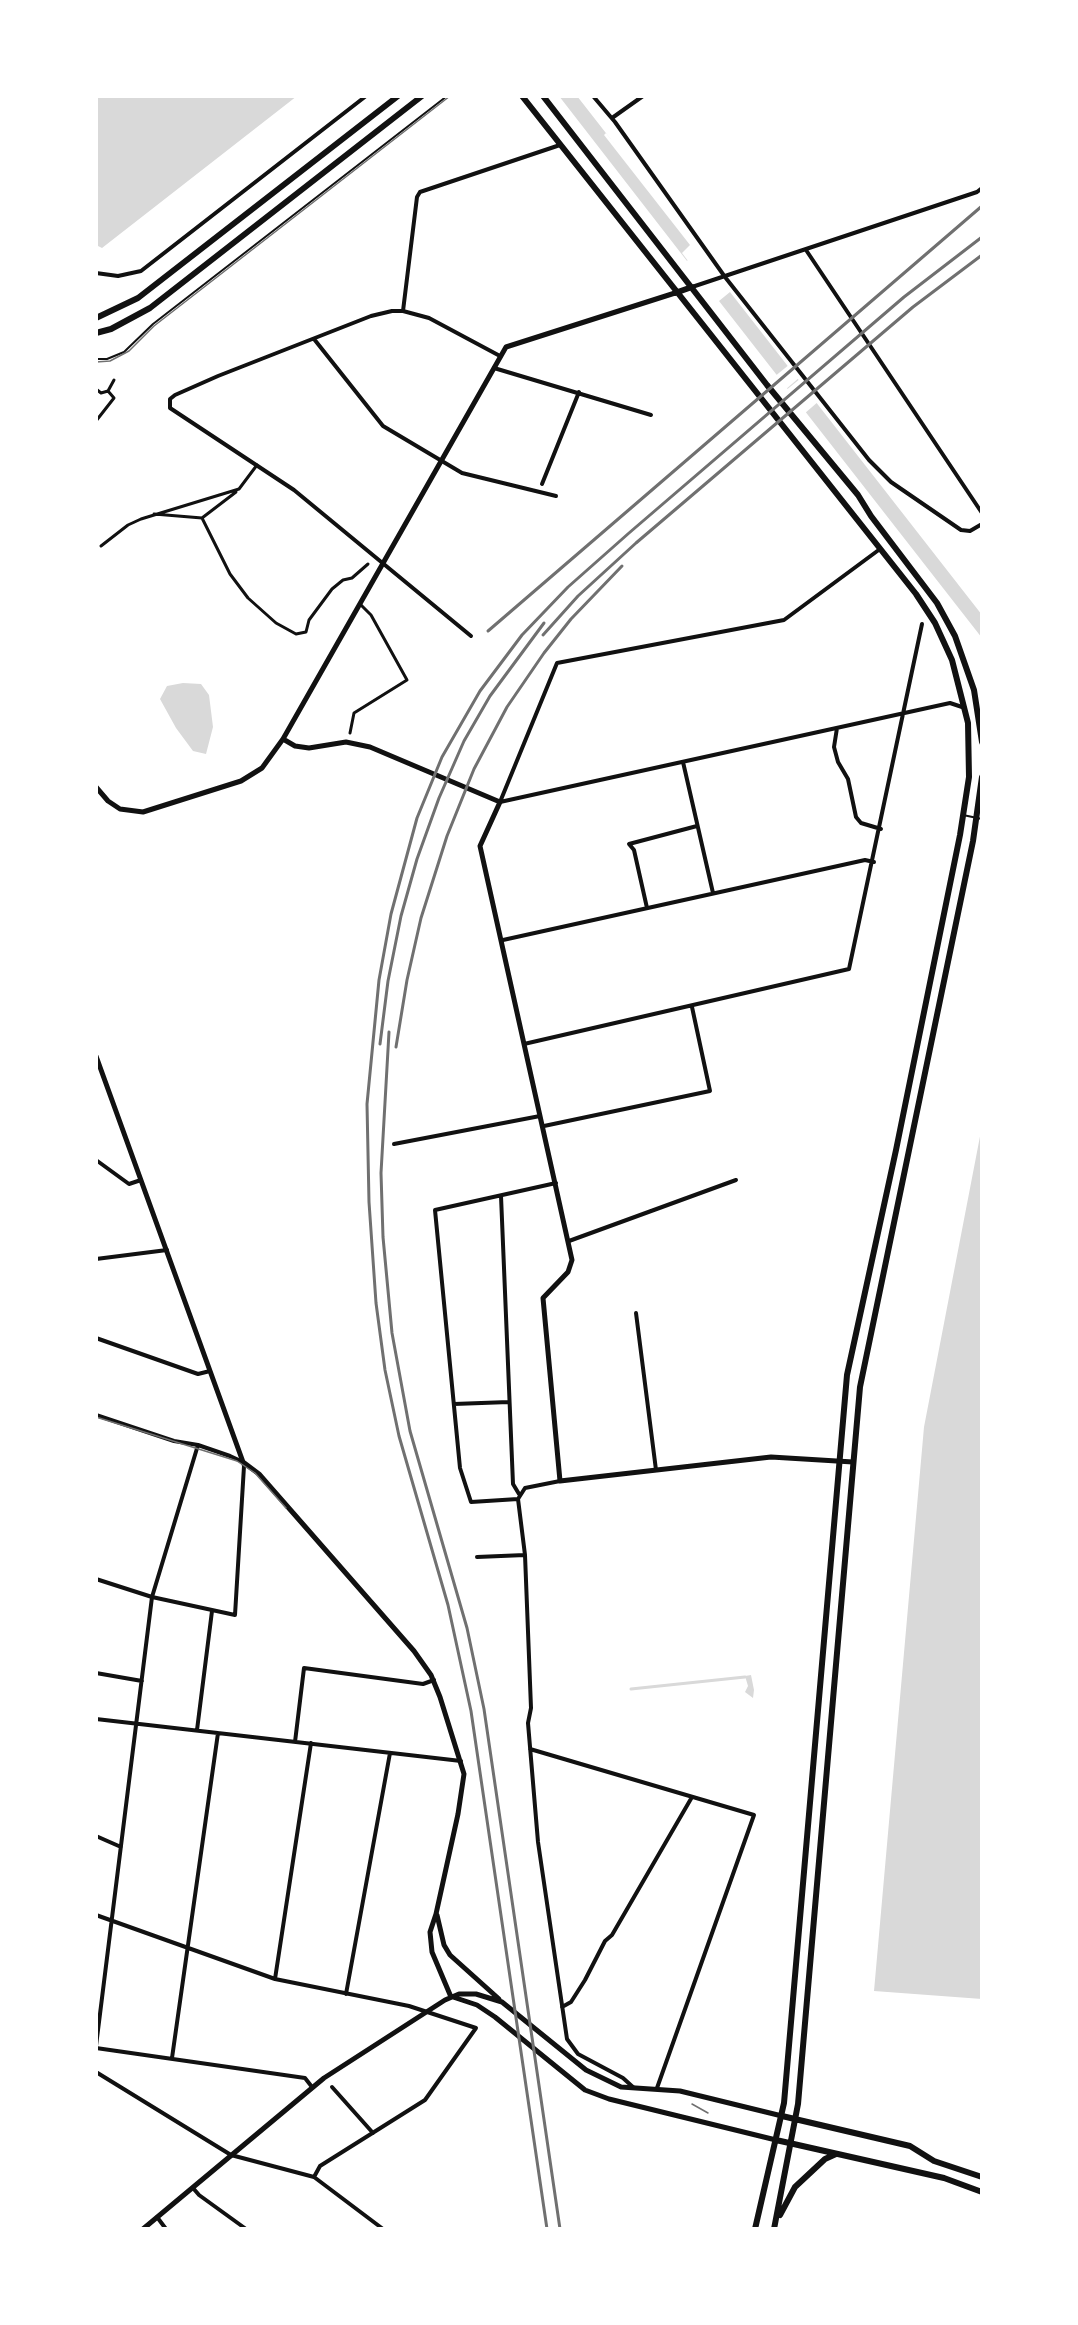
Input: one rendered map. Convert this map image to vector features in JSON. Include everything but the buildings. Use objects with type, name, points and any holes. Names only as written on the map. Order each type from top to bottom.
[{"type":"main road","points":[[96,318],[127,304],[148,290],[398,96]]},
{"type":"main road","points":[[96,333],[140,314],[159,301],[422,96]]},
{"type":"main road","points":[[522,96],[675,293],[737,365],[926,610],[952,660],[965,709],[970,743],[969,777],[963,815],[896,1150],[846,1375],[808,1842],[782,2116],[755,2229]]},
{"type":"main road","points":[[543,96],[785,408],[845,478],[937,603],[955,636],[974,690],[982,742]]},
{"type":"main road","points":[[675,293],[692,287]]},
{"type":"main road","points":[[774,2228],[796,2119],[860,1387],[979,818],[982,777]]},
{"type":"main road","points":[[782,2116],[910,2146],[934,2161],[982,2177]]},
{"type":"main road","points":[[776,2140],[944,2178],[982,2192]]},
{"type":"main road","points":[[774,2228],[795,2187],[825,2159],[836,2154]]},
{"type":"street","points":[[96,273],[118,276],[141,271],[366,96]]},
{"type":"street","points":[[593,96],[612,118],[725,277],[869,460],[891,482],[961,530],[970,531],[982,524]]},
{"type":"street","points":[[612,118],[643,96]]},
{"type":"street","points":[[403,311],[417,197],[427,188],[560,145]]},
{"type":"street","points":[[692,287],[977,192],[982,188]]},
{"type":"street","points":[[806,250],[982,513]]},
{"type":"street","points":[[96,787],[108,801],[120,809],[135,812],[241,781],[262,768],[283,739],[506,347],[515,342],[675,293]]},
{"type":"street","points":[[471,636],[383,563],[374,559],[294,490],[170,408],[171,399],[175,394],[371,316],[403,311],[429,318],[500,356]]},
{"type":"street","points":[[314,339],[383,426],[462,473],[556,495]]},
{"type":"street","points":[[494,368],[651,415]]},
{"type":"street","points":[[96,389],[104,393],[108,391],[114,380]]},
{"type":"street","points":[[96,421],[114,398],[108,391]]},
{"type":"street","points":[[542,484],[579,392]]},
{"type":"street","points":[[154,514],[202,518],[239,489],[257,465]]},
{"type":"street","points":[[101,546],[128,525],[154,514],[239,489]]},
{"type":"street","points":[[202,518],[230,574],[248,598],[276,623],[296,634],[306,632],[309,621],[332,589],[343,580],[352,578],[368,564]]},
{"type":"street","points":[[560,1481],[543,1298],[568,1272],[572,1260],[480,846],[557,663],[784,620],[880,548]]},
{"type":"street","points":[[350,733],[354,713],[407,680],[369,612],[360,604]]},
{"type":"street","points":[[524,1044],[849,969],[881,829],[922,624]]},
{"type":"street","points":[[283,739],[295,746],[309,748],[346,742],[370,747],[500,802],[950,703],[965,709]]},
{"type":"street","points":[[837,728],[834,747],[838,762],[848,778],[856,817],[861,823],[881,829]]},
{"type":"street","points":[[683,762],[713,893]]},
{"type":"street","points":[[96,822],[96,827]]},
{"type":"street","points":[[647,908],[634,850],[629,844],[697,826]]},
{"type":"street","points":[[502,940],[865,860],[873,862]]},
{"type":"street","points":[[544,1126],[710,1091],[692,1006]]},
{"type":"street","points":[[96,1056],[243,1462],[235,1615],[152,1597],[96,1579]]},
{"type":"street","points":[[394,1144],[541,1115]]},
{"type":"street","points":[[96,1160],[129,1184],[142,1179]]},
{"type":"street","points":[[569,1241],[736,1180]]},
{"type":"street","points":[[519,1497],[471,1502],[460,1467],[435,1210],[556,1183]]},
{"type":"street","points":[[501,1196],[513,1484],[519,1497],[525,1555],[530,1749],[538,1842],[562,2007],[567,2039],[573,2049],[587,2060],[623,2078],[634,2089]]},
{"type":"street","points":[[96,1259],[167,1250]]},
{"type":"street","points":[[636,1313],[656,1471]]},
{"type":"street","points":[[96,1338],[198,1374],[210,1371]]},
{"type":"street","points":[[454,1404],[509,1402]]},
{"type":"street","points":[[96,1414],[174,1441],[198,1445],[243,1462],[259,1474],[419,1657],[434,1680],[461,1761],[463,1788],[436,1914],[431,1926],[431,1944],[451,1997],[487,2011],[585,2090],[609,2099],[776,2140]]},
{"type":"street","points":[[198,1445],[152,1597],[96,2047],[305,2078],[312,2087]]},
{"type":"street","points":[[519,1497],[525,1488],[560,1481],[771,1456],[853,1462]]},
{"type":"street","points":[[477,1557],[525,1555]]},
{"type":"street","points":[[197,1730],[212,1611]]},
{"type":"street","points":[[295,1742],[304,1668],[423,1684],[434,1680]]},
{"type":"street","points":[[96,1673],[142,1681]]},
{"type":"street","points":[[96,1719],[461,1761]]},
{"type":"street","points":[[172,2058],[218,1733]]},
{"type":"street","points":[[275,1979],[311,1743]]},
{"type":"street","points":[[530,1749],[754,1815],[657,2088]]},
{"type":"street","points":[[346,1994],[390,1753]]},
{"type":"street","points":[[562,2007],[571,2002],[585,1980],[586,1974],[605,1941],[612,1935],[692,1797]]},
{"type":"street","points":[[96,1836],[121,1847]]},
{"type":"street","points":[[436,1914],[444,1945],[450,1954],[502,2002],[586,2070],[621,2087],[680,2091],[782,2116]]},
{"type":"street","points":[[96,1915],[275,1979],[427,2012],[476,2028],[424,2100],[320,2166],[314,2177]]},
{"type":"street","points":[[143,2229],[312,2087],[427,2012],[451,1997],[473,1993],[502,2002]]},
{"type":"street","points":[[96,2072],[231,2155],[314,2177],[380,2228]]},
{"type":"street","points":[[332,2087],[373,2133]]},
{"type":"street","points":[[192,2187],[199,2195],[246,2229]]},
{"type":"street","points":[[157,2217],[166,2229]]},
{"type":"lane","points":[[96,359],[112,357],[124,352],[153,324],[447,96]]},
{"type":"lane","points":[[963,815],[979,818]]},
{"type":"shaded area","points":[[96,96],[297,96],[102,248],[96,245]]},
{"type":"shaded area","points":[[559,96],[577,96],[698,251],[687,261]]},
{"type":"shaded area","points":[[730,292],[982,615],[982,638],[719,301]]},
{"type":"shaded area","points":[[183,683],[201,684],[209,695],[213,727],[206,754],[193,751],[176,728],[160,699],[167,686]]},
{"type":"shaded area","points":[[982,1126],[982,1999],[874,1991],[924,1427]]},
{"type":"shaded area","points":[[751,1675],[753,1698],[745,1692],[748,1686],[745,1676]]},
{"type":"pier","points":[[606,133],[701,250],[688,261],[682,253],[690,245],[604,135]]},
{"type":"pier","points":[[790,364],[800,377],[785,390],[774,377]]},
{"type":"pier","points":[[801,378],[819,401],[804,414],[785,391]]},
{"type":"waterway","points":[[631,1689],[745,1677]]},
{"type":"tram line","points":[[96,362],[110,361],[129,351],[154,326],[450,96]]},
{"type":"tram line","points":[[96,1417],[237,1461],[255,1473],[286,1508]]},
{"type":"tram line","points":[[692,2104],[708,2113]]},
{"type":"railway","points":[[488,631],[982,206]]},
{"type":"railway","points":[[547,2229],[471,1711],[448,1605],[399,1436],[385,1370],[376,1303],[369,1202],[367,1104],[379,980],[391,914],[417,818],[442,757],[480,691],[522,635],[568,587],[629,533],[904,297],[982,237]]},
{"type":"railway","points":[[543,635],[578,596],[636,543],[913,307],[982,255]]},
{"type":"railway","points":[[396,1047],[407,980],[421,918],[447,836],[474,769],[507,707],[544,653],[571,619],[622,566]]},
{"type":"railway","points":[[380,1044],[388,981],[401,916],[417,859],[439,798],[464,741],[490,696],[544,623]]},
{"type":"railway","points":[[389,1032],[381,1173],[383,1237],[392,1333],[410,1431],[467,1628],[484,1709],[560,2229]]}]
